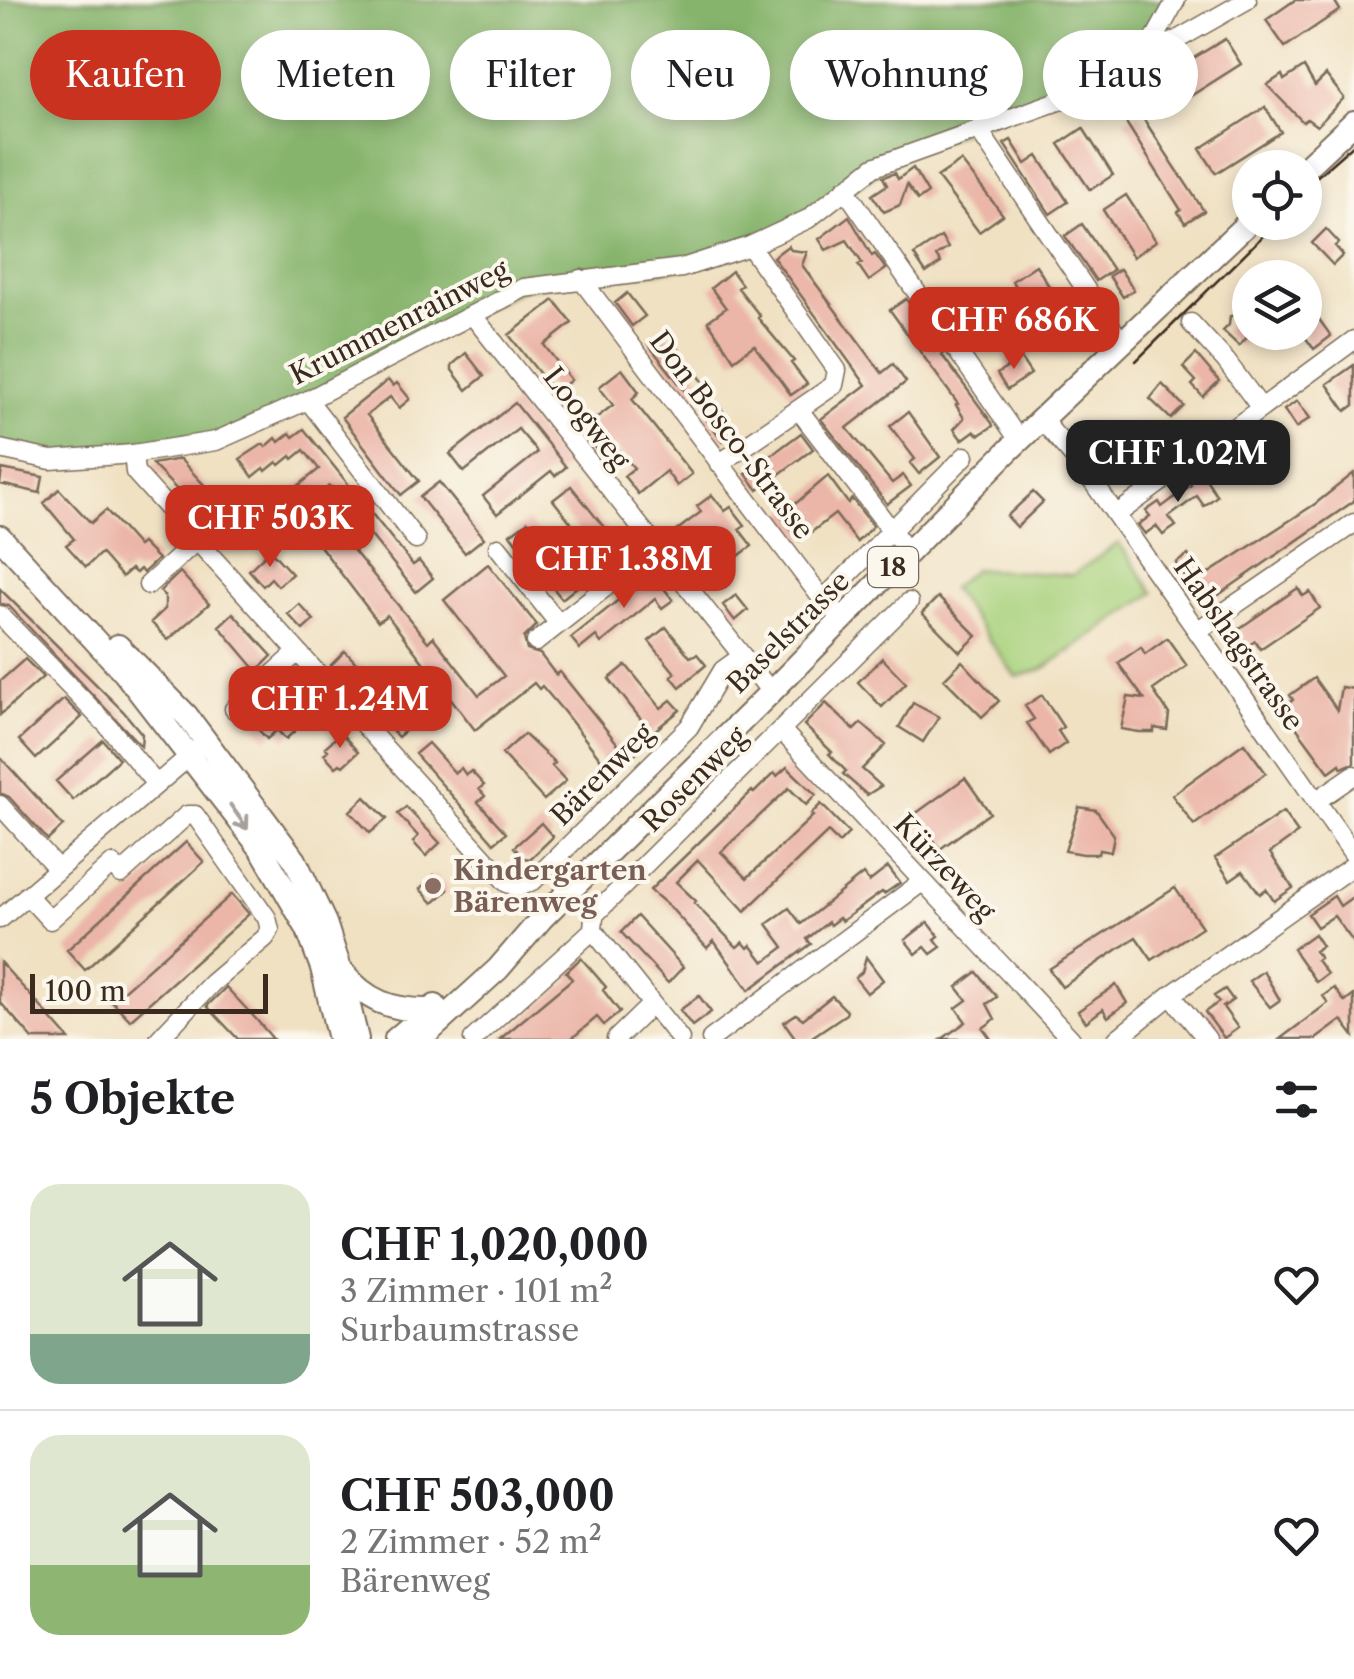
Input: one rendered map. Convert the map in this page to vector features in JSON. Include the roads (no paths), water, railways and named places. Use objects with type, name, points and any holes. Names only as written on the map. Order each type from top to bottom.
[{"type":"main road","points":[[1322,152],[1354,122]]},
{"type":"main road","name":"Baselstrasse","points":[[421,1039],[498,968],[542,918],[1041,419],[1232,238]]},
{"type":"main road","points":[[0,538],[199,748],[294,860],[325,922],[357,1039]]},
{"type":"main road","points":[[199,748],[307,928],[322,968],[339,1039]]},
{"type":"main road","name":"Baselstrasse","points":[[396,1039],[486,958],[542,918]]},
{"type":"main road","points":[[340,969],[373,1001],[403,1010],[430,1010]]},
{"type":"street","points":[[1160,30],[1176,0]]},
{"type":"street","name":"Krummenrainweg","points":[[1195,30],[1247,0]]},
{"type":"street","name":"Krummenrainweg","points":[[0,449],[51,460],[133,454],[216,440],[308,400],[524,288],[682,268],[750,246],[808,219],[874,167],[1043,106]]},
{"type":"street","points":[[978,129],[1122,343]]},
{"type":"street","points":[[845,189],[1020,440]]},
{"type":"street","points":[[719,464],[834,385],[836,370],[750,246]]},
{"type":"street","name":"Don Bosco-Strasse","points":[[581,280],[824,600],[844,620]]},
{"type":"street","name":"Loogweg","points":[[474,316],[771,692]]},
{"type":"street","points":[[1191,323],[1261,408]]},
{"type":"street","points":[[1116,515],[1354,340]]},
{"type":"street","points":[[308,400],[416,540]]},
{"type":"street","points":[[798,410],[908,552]]},
{"type":"street","name":"Habshagstrasse","points":[[1041,419],[1116,515],[1354,855]]},
{"type":"street","name":"Bärenweg","points":[[133,454],[136,472],[507,883],[519,887],[534,880],[690,727],[723,670],[741,657]]},
{"type":"street","points":[[824,600],[965,456]]},
{"type":"street","points":[[1196,631],[1354,523]]},
{"type":"street","points":[[148,585],[197,540]]},
{"type":"street","points":[[498,547],[559,624]]},
{"type":"street","points":[[536,642],[655,548]]},
{"type":"street","name":"Rosenweg","points":[[473,1039],[592,930],[594,915],[909,602]]},
{"type":"street","points":[[0,614],[108,726],[156,784]]},
{"type":"street","points":[[234,709],[298,652]]},
{"type":"street","name":"Kürzeweg","points":[[782,730],[1071,1039]]},
{"type":"street","points":[[0,919],[199,748]]},
{"type":"street","points":[[1316,801],[1354,775]]},
{"type":"street","points":[[0,805],[57,868]]},
{"type":"street","points":[[92,840],[121,874],[187,815],[195,815],[268,918],[270,930],[158,1039]]},
{"type":"street","points":[[27,895],[50,920],[112,864]]},
{"type":"street","points":[[1116,1039],[1354,864]]},
{"type":"street","points":[[711,1039],[922,882]]},
{"type":"street","points":[[592,930],[680,1039]]},
{"type":"street","points":[[1171,995],[1207,1039]]},
{"type":"street","points":[[616,1039],[652,1004]]},
{"type":"tram line","points":[[1322,172],[1354,144]]},
{"type":"tram line","points":[[1136,361],[1259,240]]},
{"type":"place","name":"Kindergarten Bärenweg","points":[[433,886]]}]
